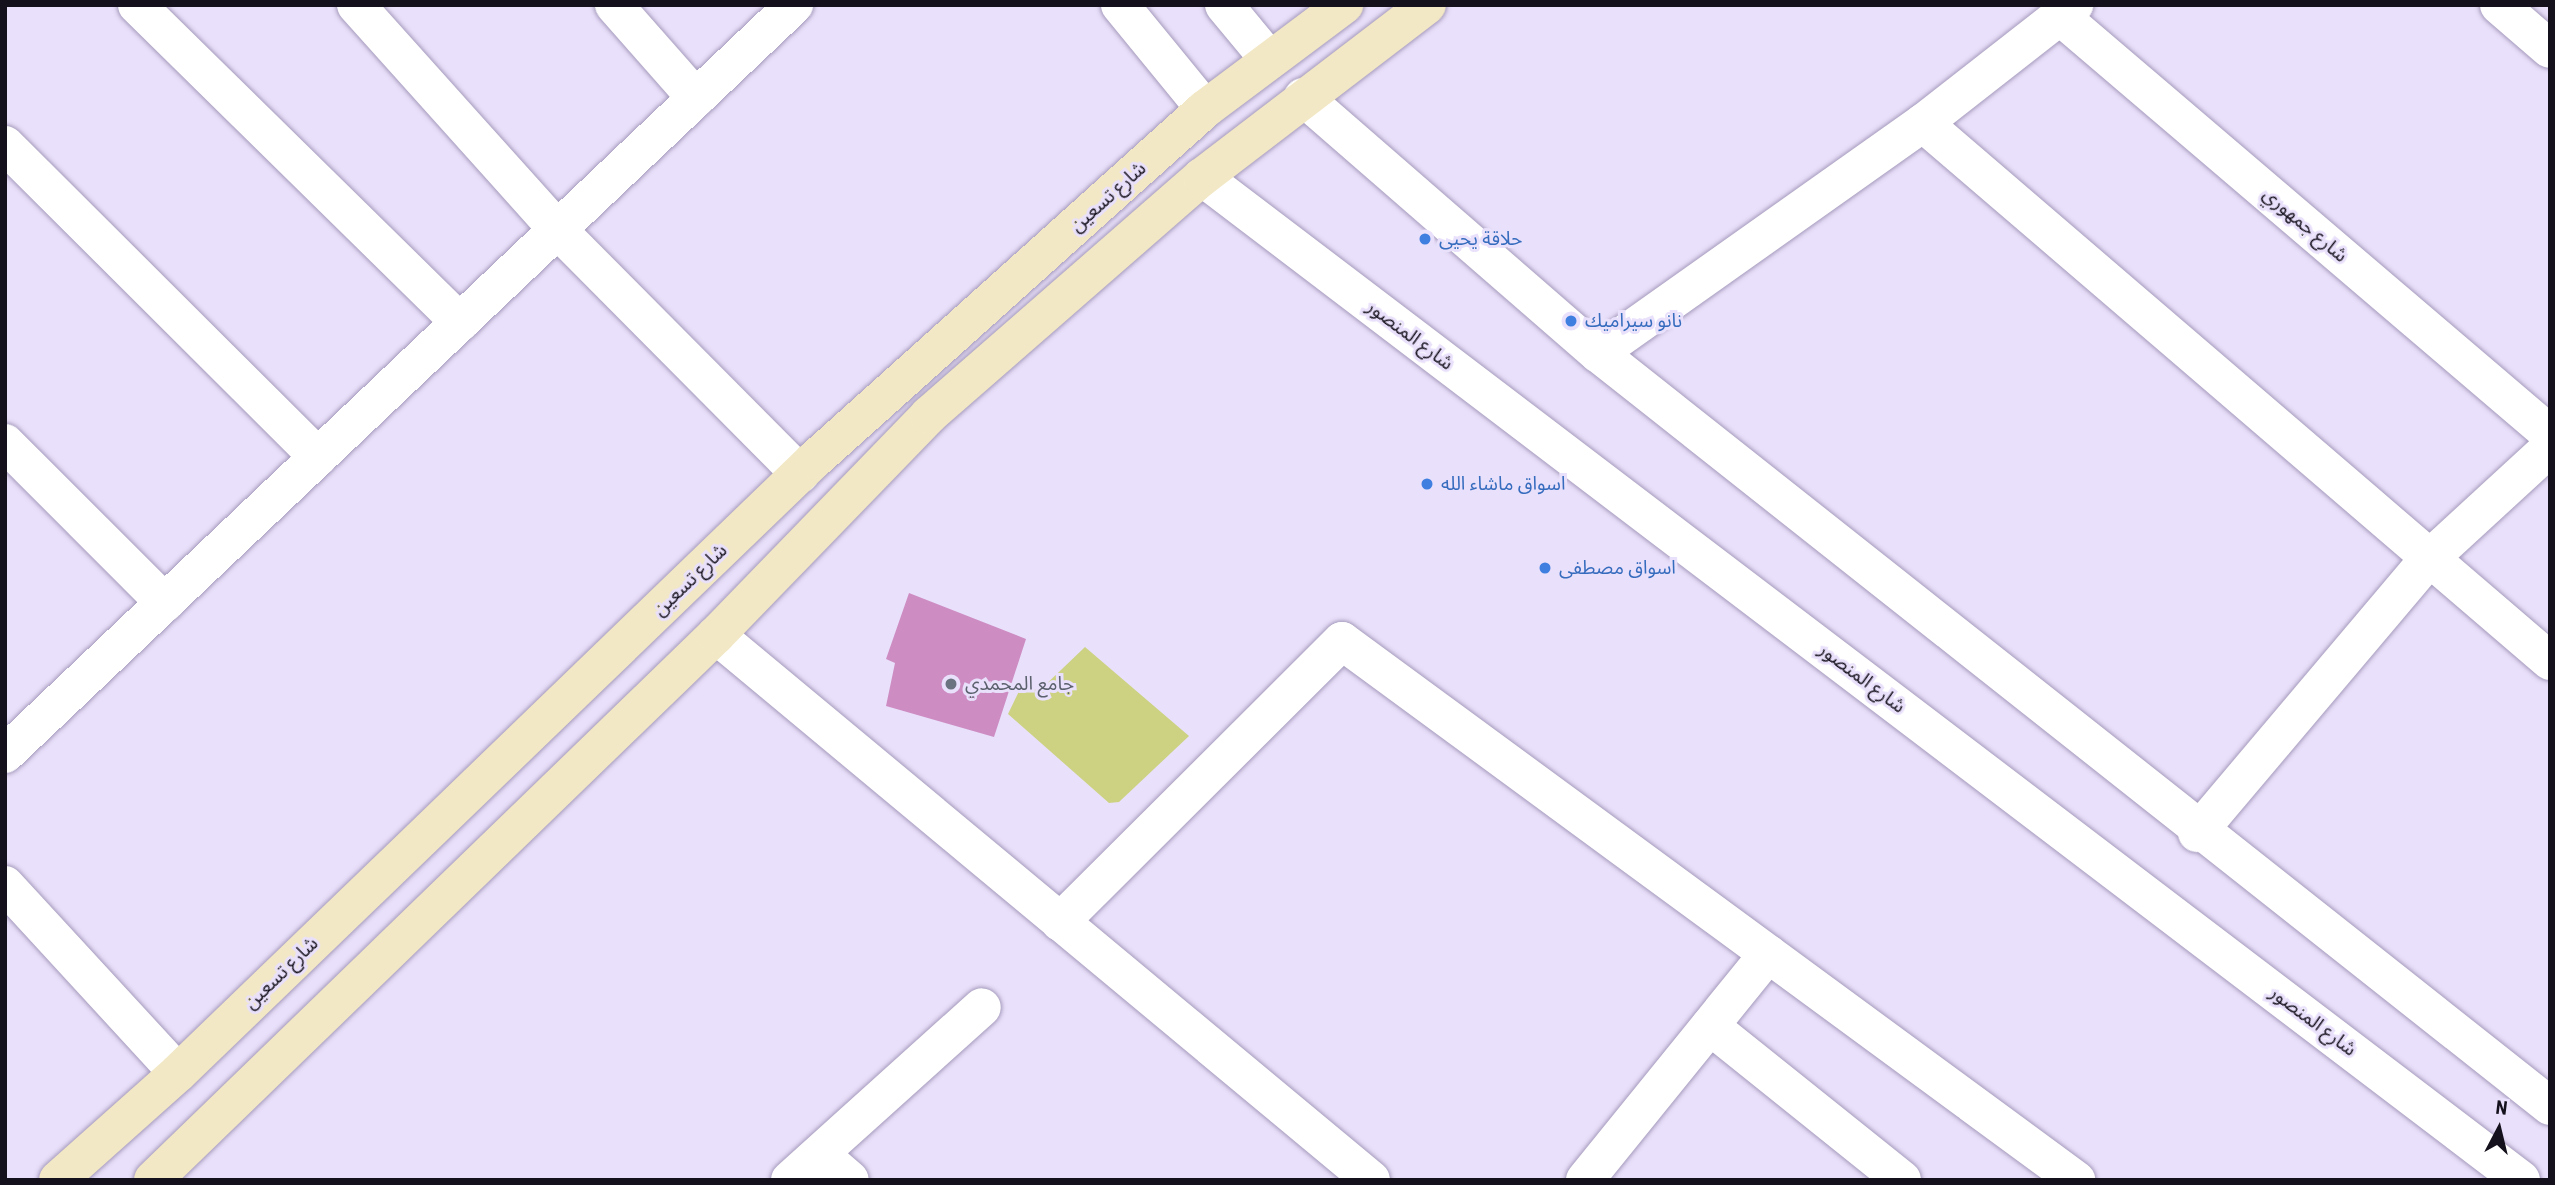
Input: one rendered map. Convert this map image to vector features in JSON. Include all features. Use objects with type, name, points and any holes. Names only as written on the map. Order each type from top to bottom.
[{"type":"main road","name":"شارع تسعين","points":[[58,1180],[178,1073],[800,474],[1205,109],[1268,58],[1344,5]]},
{"type":"main road","points":[[153,1180],[716,635],[929,415],[1202,177],[1303,97],[1427,5]]},
{"type":"street","points":[[137,5],[460,322]]},
{"type":"street","points":[[356,5],[557,229],[800,474]]},
{"type":"street","points":[[614,5],[696,98]]},
{"type":"street","points":[[5,754],[794,5]]},
{"type":"street","points":[[1120,5],[1205,109]]},
{"type":"street","points":[[1224,5],[1268,58]]},
{"type":"street","points":[[2499,5],[2550,49]]},
{"type":"street","points":[[1598,353],[1923,123],[2067,11]]},
{"type":"street","name":"شارع جمهوري","points":[[2067,11],[2550,433]]},
{"type":"street","points":[[1303,97],[1598,353],[2197,833],[2550,1106]]},
{"type":"street","points":[[1923,123],[2428,560],[2550,661]]},
{"type":"street","points":[[5,145],[318,457]]},
{"type":"street","name":"شارع المنصور","points":[[1202,177],[2521,1180]]},
{"type":"street","points":[[5,443],[165,603]]},
{"type":"street","points":[[2197,833],[2428,560],[2550,448]]},
{"type":"street","points":[[716,635],[1371,1180]]},
{"type":"street","points":[[1060,922],[1342,641],[2076,1180]]},
{"type":"street","points":[[5,884],[178,1073]]},
{"type":"street","points":[[1585,1180],[1768,954]]},
{"type":"street","points":[[790,1180],[821,1155],[982,1007]]},
{"type":"street","points":[[1710,1026],[1902,1180]]},
{"type":"street","points":[[821,1155],[850,1180]]},
{"type":"green space","points":[[1085,647],[1189,736],[1119,802],[1109,803],[1008,714],[1022,685],[1039,691]]},
{"type":"building","name":"جامع المحمدي","points":[[909,593],[1026,639],[994,737],[886,706],[895,663],[886,659]]},
{"type":"place","name":"حلاقة يحيى","points":[[1425,239]]},
{"type":"place","name":"نانو سيراميك","points":[[1571,321]]},
{"type":"place","name":"اسواق ماشاء الله","points":[[1427,484]]},
{"type":"place","name":"اسواق مصطفى","points":[[1545,568]]},
{"type":"place","name":"جامع المحمدي","points":[[951,684]]}]
